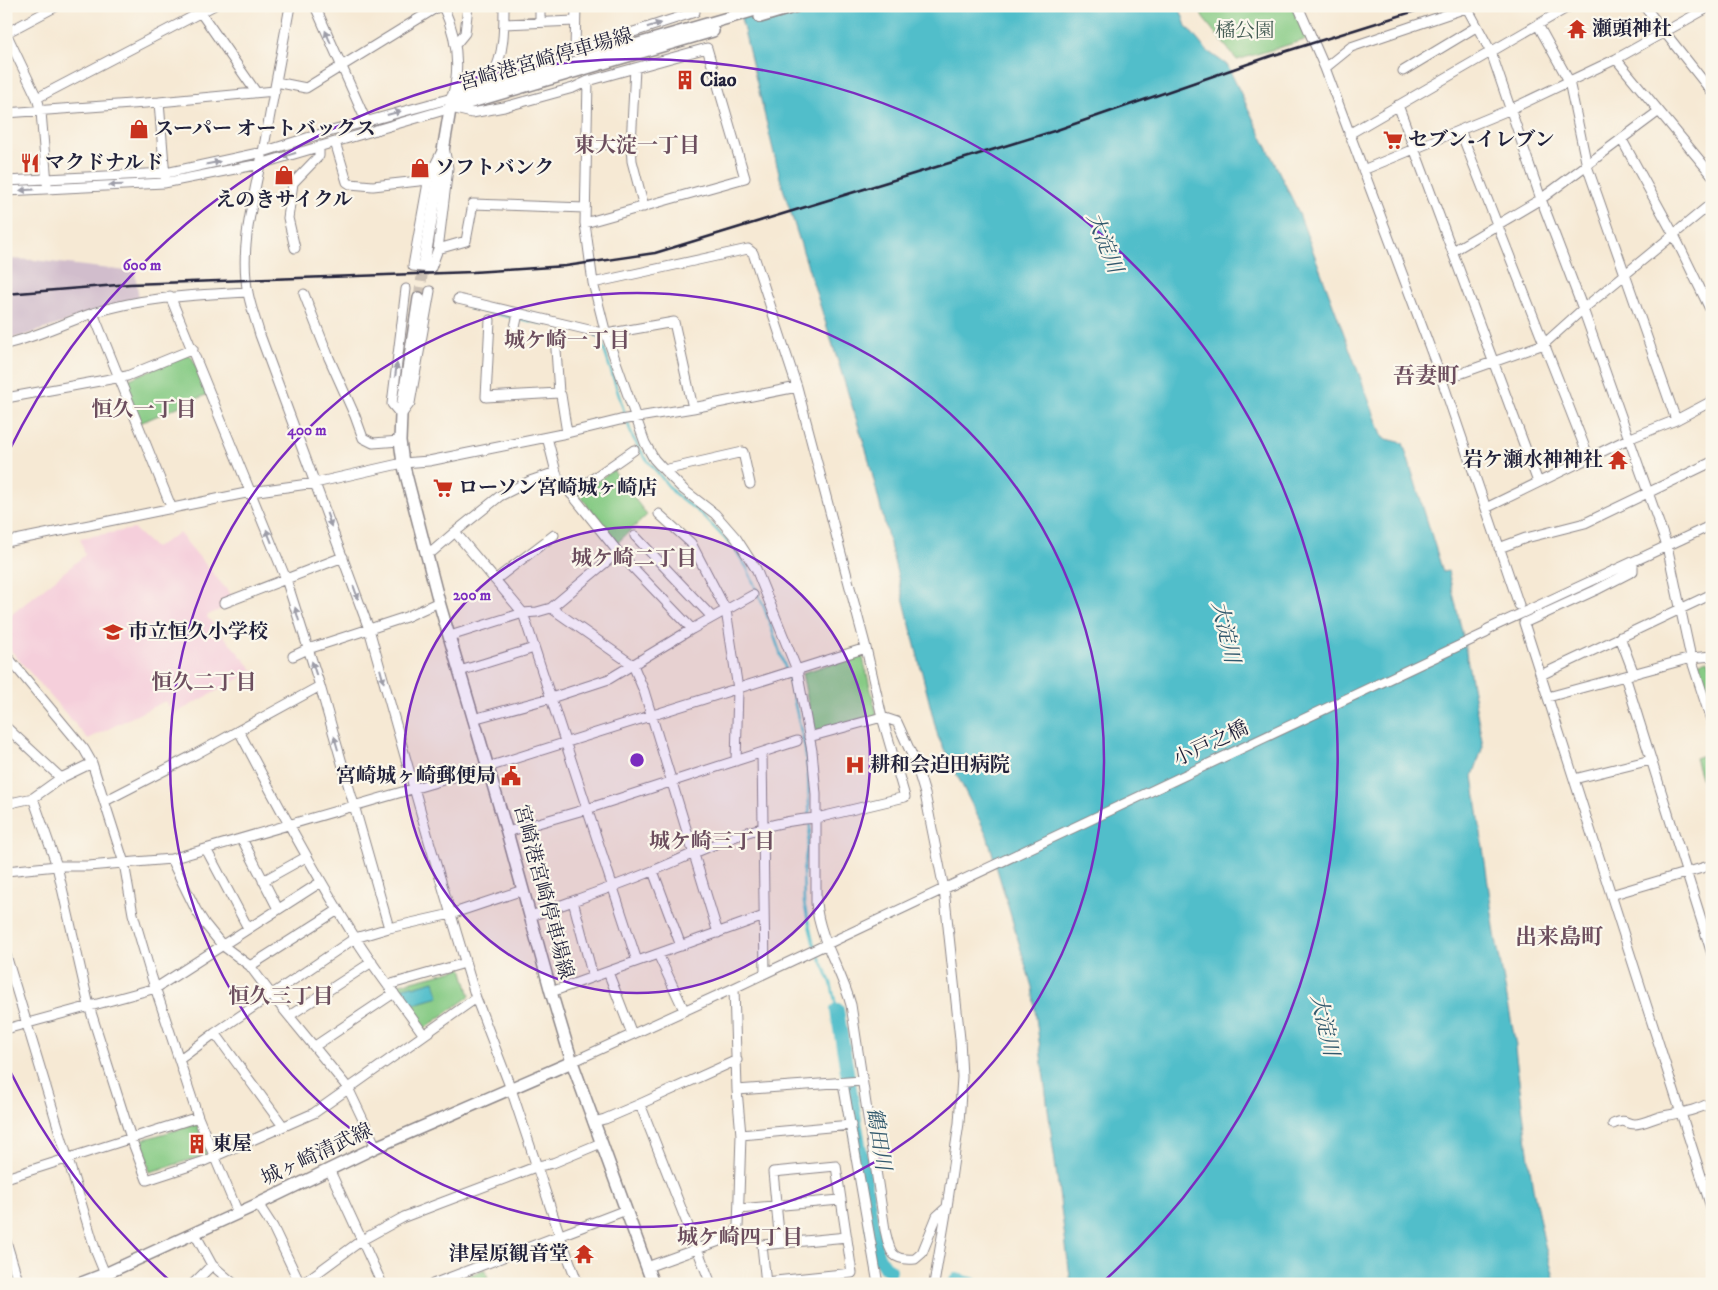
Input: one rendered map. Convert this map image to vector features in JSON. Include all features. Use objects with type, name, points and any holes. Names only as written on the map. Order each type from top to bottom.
[{"type":"main road","name":"宮崎港宮崎停車場線","points":[[720,25],[769,6]]},
{"type":"main road","name":"宮崎港宮崎停車場線","points":[[424,262],[452,103],[720,25],[796,6]]},
{"type":"main road","name":"宮崎港宮崎停車場線","points":[[419,298],[401,415],[400,441],[403,463],[439,602],[572,1062],[653,1284]]},
{"type":"main road","name":"城ヶ崎清武線","points":[[79,1284],[258,1204],[376,1147],[572,1062]]},
{"type":"street","points":[[48,188],[41,112],[37,98],[6,33],[56,6]]},
{"type":"street","points":[[37,98],[198,10],[213,6]]},
{"type":"street","points":[[290,6],[245,254],[248,292],[260,335],[369,629],[415,788],[428,842],[476,998],[511,1089],[578,1284]]},
{"type":"street","points":[[315,6],[366,121]]},
{"type":"street","points":[[6,113],[41,112],[159,102],[256,92],[276,86],[306,88],[439,6]]},
{"type":"street","points":[[443,6],[456,44],[457,83],[452,103]]},
{"type":"street","points":[[456,44],[465,33],[468,6]]},
{"type":"street","points":[[493,75],[498,66],[501,53],[504,6]]},
{"type":"street","points":[[540,6],[540,22]]},
{"type":"street","points":[[575,51],[576,6]]},
{"type":"street","points":[[1298,6],[1325,68],[1442,380],[1519,605]]},
{"type":"street","points":[[1350,134],[1570,6]]},
{"type":"street","points":[[1644,6],[1712,92]]},
{"type":"street","points":[[1364,170],[1511,109],[1616,59],[1711,6]]},
{"type":"street","points":[[1325,68],[1351,47],[1466,7],[1490,52],[1541,200],[1583,309],[1667,546],[1690,658],[1712,723]]},
{"type":"street","points":[[6,191],[164,183],[260,164],[335,142],[452,103],[475,78],[493,75],[575,51],[694,9]]},
{"type":"street","points":[[198,10],[256,92]]},
{"type":"street","points":[[504,24],[575,21]]},
{"type":"street","points":[[1538,25],[1569,81],[1587,166],[1676,420]]},
{"type":"street","points":[[1403,71],[1476,27]]},
{"type":"street","points":[[6,181],[166,172],[263,152],[366,121],[452,103],[472,113],[504,107],[574,88],[588,81],[707,48],[745,178],[585,223]]},
{"type":"street","points":[[1616,59],[1712,175]]},
{"type":"street","points":[[635,68],[631,145],[632,162],[644,207]]},
{"type":"street","points":[[588,81],[585,223],[593,283],[606,334],[645,443],[654,459],[684,490],[715,514],[736,538],[756,569],[796,670],[809,737],[816,794],[816,904],[820,928],[839,970],[851,1005],[885,1230],[890,1252],[899,1258],[915,1260],[922,1253],[937,1216],[947,1207]]},
{"type":"street","points":[[159,102],[166,172],[164,183]]},
{"type":"street","points":[[1398,105],[1538,482]]},
{"type":"street","points":[[1453,251],[1541,200],[1659,111]]},
{"type":"street","points":[[1460,130],[1499,224],[1589,458]]},
{"type":"street","points":[[1622,140],[1674,235],[1712,313]]},
{"type":"street","points":[[335,142],[347,182],[350,184],[373,186],[428,180]]},
{"type":"street","points":[[586,144],[631,145]]},
{"type":"street","points":[[294,248],[288,218],[293,183],[318,156],[319,146]]},
{"type":"street","points":[[444,147],[448,168],[438,249],[430,268],[413,266],[428,180],[444,147]]},
{"type":"street","points":[[1442,380],[1544,344],[1583,309],[1712,203]]},
{"type":"street","points":[[438,249],[466,241],[473,204],[585,208]]},
{"type":"street","points":[[530,916],[612,887],[762,827],[806,818],[817,818],[905,797],[882,718],[866,648],[797,387],[753,253],[748,249],[593,283]]},
{"type":"street","points":[[406,289],[392,404],[401,415],[410,403],[430,291]]},
{"type":"street","points":[[1704,296],[1712,290]]},
{"type":"street","points":[[6,344],[23,340],[93,313],[170,296],[248,292]]},
{"type":"street","points":[[304,294],[329,358],[356,416],[363,438],[373,443],[400,441]]},
{"type":"street","points":[[170,296],[286,579],[320,686],[389,928]]},
{"type":"street","points":[[458,299],[606,334],[674,322],[693,408]]},
{"type":"street","points":[[93,313],[172,509]]},
{"type":"street","points":[[515,327],[518,314]]},
{"type":"street","points":[[490,320],[486,397],[558,393]]},
{"type":"street","points":[[555,335],[558,393],[561,395],[567,433]]},
{"type":"street","points":[[6,398],[127,376],[193,349]]},
{"type":"street","points":[[6,542],[251,492],[315,483],[403,463],[429,461],[567,433],[620,420],[779,392],[797,387]]},
{"type":"street","points":[[1486,508],[1628,439],[1676,420],[1712,401]]},
{"type":"street","points":[[547,437],[556,472],[571,494],[618,552],[692,629]]},
{"type":"street","points":[[571,494],[634,450]]},
{"type":"street","points":[[664,470],[742,452],[750,484]]},
{"type":"street","points":[[1500,548],[1526,538],[1584,523],[1712,462]]},
{"type":"street","points":[[425,552],[433,551],[500,496],[530,481],[556,472]]},
{"type":"street","points":[[659,514],[691,544],[726,610],[738,689],[736,761]]},
{"type":"street","name":"小戸之橋","points":[[572,1062],[947,888],[1486,633],[1488,629],[1712,525]]},
{"type":"street","points":[[455,532],[523,613],[637,961]]},
{"type":"street","points":[[495,580],[554,535]]},
{"type":"street","points":[[635,536],[712,618]]},
{"type":"street","points":[[450,636],[523,613],[551,608],[618,552]]},
{"type":"street","points":[[224,603],[342,557]]},
{"type":"street","points":[[1633,563],[1633,571],[1524,623],[1712,1210]]},
{"type":"street","points":[[1541,674],[1712,594]]},
{"type":"street","points":[[473,718],[551,698],[609,679],[753,595]]},
{"type":"street","points":[[292,656],[406,617],[439,602]]},
{"type":"street","points":[[551,608],[633,665],[644,691],[718,933]]},
{"type":"street","points":[[1620,637],[1651,760],[1712,954]]},
{"type":"street","points":[[460,671],[534,648]]},
{"type":"street","points":[[6,871],[171,859],[206,850],[288,824],[488,767],[866,648]]},
{"type":"street","points":[[6,655],[84,749],[92,763],[124,863],[132,914],[156,988],[198,1117],[238,1213]]},
{"type":"street","points":[[1548,697],[1690,658],[1712,656]]},
{"type":"street","points":[[105,801],[320,686]]},
{"type":"street","points":[[809,737],[882,718],[897,722],[919,772],[926,794],[947,888],[962,1077],[959,1123],[934,1284]]},
{"type":"street","points":[[6,727],[61,778]]},
{"type":"street","points":[[239,731],[306,857],[355,938],[424,1035]]},
{"type":"street","points":[[507,832],[586,809],[797,741]]},
{"type":"street","points":[[762,753],[765,973]]},
{"type":"street","points":[[1574,780],[1651,760]]},
{"type":"street","points":[[6,804],[33,798],[41,790],[61,778],[92,763]]},
{"type":"street","points":[[33,798],[57,866],[89,1006],[131,1138],[147,1180],[214,1157],[314,1113],[476,998]]},
{"type":"street","points":[[242,839],[278,910]]},
{"type":"street","points":[[206,850],[248,928]]},
{"type":"street","points":[[263,881],[306,857]]},
{"type":"street","points":[[171,859],[196,910],[222,945],[250,966],[348,1088],[376,1147]]},
{"type":"street","points":[[1612,895],[1712,865]]},
{"type":"street","points":[[653,870],[681,946]]},
{"type":"street","points":[[6,1029],[156,988],[321,882]]},
{"type":"street","points":[[180,1059],[271,994],[355,938],[451,914],[523,890]]},
{"type":"street","points":[[572,901],[593,977]]},
{"type":"street","points":[[250,966],[338,910]]},
{"type":"street","points":[[551,992],[764,916]]},
{"type":"street","points":[[658,954],[684,1010]]},
{"type":"street","points":[[6,955],[96,1252],[105,1274],[113,1284]]},
{"type":"street","points":[[290,1016],[372,962]]},
{"type":"street","points":[[388,985],[465,963]]},
{"type":"street","points":[[608,972],[632,1034]]},
{"type":"street","points":[[647,1267],[733,1236],[738,1227],[741,1135],[737,1090],[734,988]]},
{"type":"street","points":[[315,1046],[394,993]]},
{"type":"street","points":[[215,1033],[283,1126]]},
{"type":"street","points":[[593,1122],[640,1104],[737,1060]]},
{"type":"street","points":[[737,1090],[862,1081]]},
{"type":"street","points":[[843,1083],[878,1284]]},
{"type":"street","points":[[1612,1124],[1623,1120],[1635,1124],[1671,1114],[1682,1114],[1712,1102]]},
{"type":"street","points":[[640,1104],[711,1284]]},
{"type":"street","points":[[6,1178],[198,1117]]},
{"type":"street","points":[[741,1135],[851,1125]]},
{"type":"street","points":[[258,1204],[273,1227],[301,1284],[362,1240],[404,1217],[538,1166],[553,1163],[601,1143]]},
{"type":"street","points":[[780,1242],[773,1172],[836,1166],[840,1200],[847,1237],[852,1273],[766,1283],[762,1245],[847,1237]]},
{"type":"street","points":[[330,1169],[382,1284]]},
{"type":"street","points":[[739,1209],[777,1204],[840,1200]]},
{"type":"street","points":[[433,1284],[626,1210]]},
{"type":"street","points":[[194,1232],[212,1264],[234,1284]]},
{"type":"street","points":[[6,1241],[19,1284]]},
{"type":"street","points":[[193,1284],[212,1264]]},
{"type":"shaded area","points":[[6,259],[34,260],[135,272],[139,299],[22,336],[6,339]]},
{"type":"shaded area","name":"市立恒久小学校","points":[[134,529],[155,548],[179,533],[237,602],[207,617],[254,671],[174,714],[165,701],[88,739],[6,645],[6,619],[85,555],[80,538]]},
{"type":"green space","name":"橘公園","points":[[1198,6],[1291,6],[1308,39],[1237,60],[1203,18]]},
{"type":"green space","points":[[188,354],[192,357],[208,394],[140,423],[125,381]]},
{"type":"green space","points":[[613,470],[647,515],[616,544],[579,494]]},
{"type":"green space","points":[[862,654],[877,715],[814,732],[802,673]]},
{"type":"green space","points":[[1708,660],[1712,670],[1712,707],[1697,663]]},
{"type":"green space","points":[[1712,752],[1712,813],[1695,758]]},
{"type":"green space","points":[[462,968],[470,996],[424,1029],[396,991],[397,985]]},
{"type":"green space","points":[[197,1124],[207,1155],[150,1172],[141,1140]]},
{"type":"green space","points":[[485,1269],[490,1284],[448,1284]]},
{"type":"water","name":"大淀川","points":[[738,6],[1179,6],[1186,26],[1206,50],[1227,65],[1298,211],[1383,438],[1403,443],[1443,572],[1448,571],[1463,636],[1483,746],[1473,776],[1495,934],[1516,1046],[1532,1183],[1545,1246],[1556,1284],[1071,1284],[1032,987],[987,835],[938,737],[867,453],[781,182]]},
{"type":"water","points":[[434,981],[439,997],[408,1006],[403,987],[412,985],[413,987]]},
{"type":"waterway","points":[[469,308],[514,318]]},
{"type":"waterway","points":[[520,319],[544,324]]},
{"type":"waterway","points":[[595,334],[601,340],[632,436],[644,456],[674,493],[701,514],[734,548],[747,568],[764,607],[786,670]]},
{"type":"waterway","points":[[788,675],[805,748],[808,775],[810,830],[803,872],[804,903],[813,942],[831,983],[837,1010]]},
{"type":"waterway","name":"鶴田川","points":[[837,1010],[877,1255],[885,1267],[890,1270]]},
{"type":"waterway","name":"鶴田川","points":[[956,1280],[972,1284]]},
{"type":"tunnel","points":[[419,298],[424,262]]},
{"type":"railway","points":[[6,294],[130,284],[473,272],[566,266],[655,253],[1054,131],[1271,56],[1431,6]]},
{"type":"place","name":"瀬頭神社","points":[[1577,29]]},
{"type":"place","name":"Ciao","points":[[685,80]]},
{"type":"place","name":"スーパー オートバックス","points":[[139,129]]},
{"type":"place","name":"セブン-イレブン","points":[[1393,140]]},
{"type":"place","name":"マクドナルド","points":[[30,163]]},
{"type":"place","name":"ソフトバンク","points":[[420,168]]},
{"type":"place","name":"えのきサイクル","points":[[284,175]]},
{"type":"place","name":"岩ケ瀬水神神社","points":[[1618,460]]},
{"type":"place","name":"ローソン宮崎城ヶ崎店","points":[[443,488]]},
{"type":"place","name":"市立恒久小学校","points":[[113,632]]},
{"type":"place","name":"耕和会迫田病院","points":[[855,765]]},
{"type":"place","name":"宮崎城ヶ崎郵便局","points":[[511,776]]},
{"type":"place","name":"東屋","points":[[197,1144]]},
{"type":"place","name":"津屋原観音堂","points":[[584,1254]]},
{"type":"district","name":"東大淀一丁目","points":[[637,146]]},
{"type":"district","name":"城ケ崎一丁目","points":[[567,341]]},
{"type":"district","name":"吾妻町","points":[[1426,376]]},
{"type":"district","name":"恒久一丁目","points":[[144,410]]},
{"type":"district","name":"城ケ崎二丁目","points":[[634,559]]},
{"type":"district","name":"恒久二丁目","points":[[204,683]]},
{"type":"district","name":"城ケ崎三丁目","points":[[712,842]]},
{"type":"district","name":"出来島町","points":[[1559,937]]},
{"type":"district","name":"恒久三丁目","points":[[281,997]]},
{"type":"district","name":"城ケ崎四丁目","points":[[740,1238]]}]
